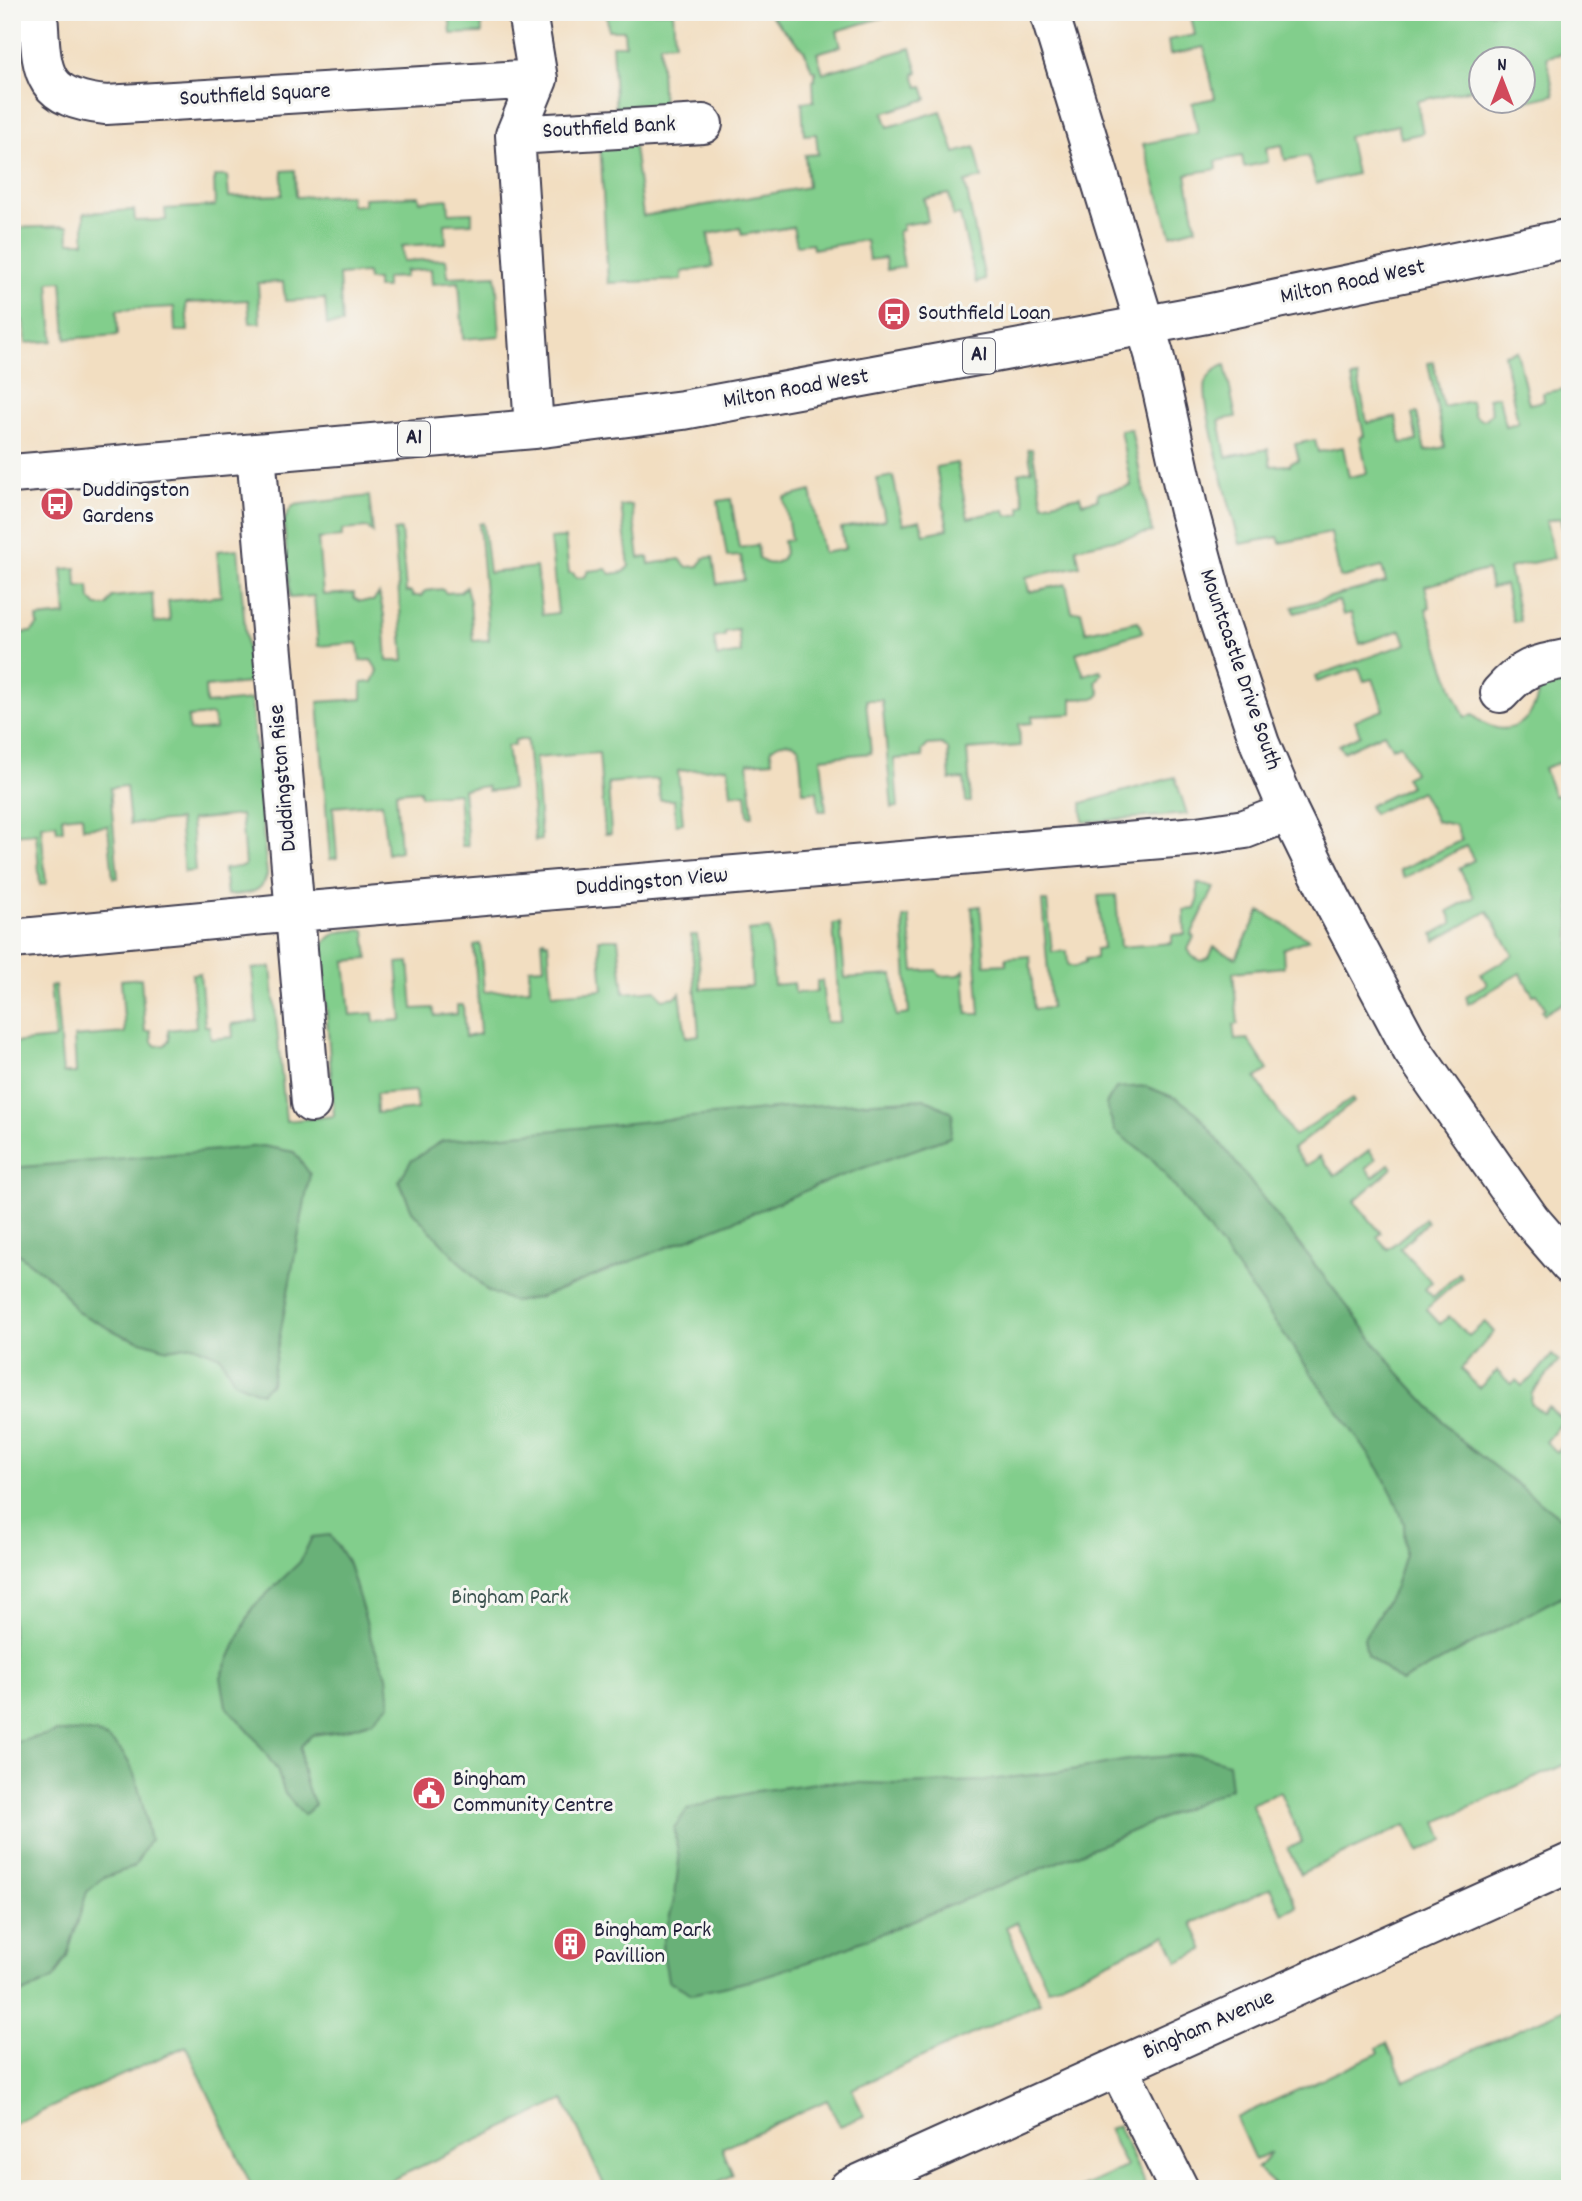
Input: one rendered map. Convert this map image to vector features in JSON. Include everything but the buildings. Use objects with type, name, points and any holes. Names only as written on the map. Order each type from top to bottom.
[{"type":"street","name":"Southfield Square","points":[[38,12],[41,55],[48,80],[64,95],[85,103],[120,104],[538,79]]},
{"type":"street","points":[[527,12],[538,79],[515,135],[534,429]]},
{"type":"street","name":"Mountcastle Drive South","points":[[1049,12],[1162,383],[1188,507],[1218,618],[1241,692],[1289,812],[1412,1051],[1530,1219],[1570,1265]]},
{"type":"street","name":"Southfield Bank","points":[[515,135],[703,124]]},
{"type":"street","name":"Milton Road West","points":[[12,474],[534,429],[718,405],[1146,326],[1570,238]]},
{"type":"street","name":"Duddingston Rise","points":[[256,453],[311,1103]]},
{"type":"street","points":[[1500,693],[1521,672],[1536,665],[1570,658]]},
{"type":"street","name":"Duddingston View","points":[[12,939],[296,912],[1197,836],[1245,830],[1289,812]]},
{"type":"street","name":"Bingham Avenue","points":[[848,2189],[1570,1863]]},
{"type":"street","points":[[1118,2067],[1179,2189]]},
{"type":"green space","points":[[449,12],[481,12],[482,33],[451,34]]},
{"type":"green space","points":[[607,12],[673,12],[675,43],[660,44],[663,112],[616,115],[612,45],[625,45],[624,30],[608,30]]},
{"type":"green space","points":[[767,12],[887,12],[888,16],[837,31],[841,46],[817,53],[823,73],[911,48],[918,72],[914,74],[918,87],[923,86],[927,99],[883,113],[888,127],[941,111],[955,153],[975,147],[982,178],[965,182],[985,280],[976,283],[960,215],[953,216],[949,194],[924,199],[928,221],[902,225],[903,230],[898,231],[904,267],[887,270],[885,258],[869,260],[866,240],[813,249],[812,243],[797,245],[793,227],[742,235],[740,228],[708,234],[713,267],[682,272],[682,280],[608,283],[600,141],[633,139],[643,216],[808,187],[805,155],[818,154],[816,134],[804,135],[802,102],[814,101],[815,70],[812,70],[804,50]]},
{"type":"green space","points":[[1190,12],[1570,12],[1570,70],[1566,53],[1547,57],[1554,95],[1536,99],[1536,46],[1466,46],[1466,90],[1417,101],[1423,133],[1401,138],[1398,125],[1348,136],[1356,174],[1316,184],[1308,156],[1285,160],[1282,145],[1266,148],[1268,162],[1244,167],[1242,156],[1216,161],[1217,169],[1186,174],[1196,228],[1171,235],[1143,144],[1198,133],[1192,103],[1215,98],[1204,47],[1170,55],[1168,40],[1195,35]]},
{"type":"green space","points":[[295,170],[296,197],[350,195],[351,205],[364,205],[364,198],[419,196],[420,201],[448,199],[449,213],[472,212],[472,223],[445,224],[446,243],[402,246],[403,261],[446,259],[448,277],[496,275],[500,336],[463,339],[459,282],[432,284],[431,269],[405,271],[405,277],[386,278],[386,288],[377,288],[377,280],[368,280],[367,273],[339,275],[342,324],[327,325],[325,299],[285,301],[283,282],[258,283],[260,323],[250,323],[248,300],[186,303],[188,331],[175,331],[174,307],[117,310],[118,335],[66,339],[62,281],[49,282],[53,341],[26,343],[24,322],[12,316],[12,228],[68,226],[69,242],[84,242],[84,213],[134,210],[135,221],[166,220],[165,209],[215,206],[214,176],[227,176],[229,197],[282,195],[282,171]]},
{"type":"green space","points":[[1517,351],[1529,404],[1544,401],[1543,393],[1570,388],[1570,547],[1568,540],[1565,540],[1560,518],[1546,521],[1554,558],[1509,568],[1520,621],[1513,622],[1505,585],[1491,588],[1487,570],[1425,586],[1430,607],[1426,609],[1454,693],[1465,717],[1473,715],[1485,724],[1497,728],[1518,725],[1527,718],[1533,708],[1539,682],[1570,670],[1570,759],[1544,768],[1554,796],[1570,791],[1570,999],[1544,1014],[1542,1010],[1545,1008],[1537,994],[1533,995],[1520,973],[1468,1004],[1466,996],[1487,984],[1481,974],[1513,955],[1488,911],[1435,941],[1433,934],[1453,923],[1448,911],[1474,897],[1459,868],[1474,860],[1466,846],[1404,878],[1400,870],[1462,840],[1455,825],[1436,821],[1421,791],[1373,814],[1369,806],[1410,786],[1405,777],[1414,772],[1400,744],[1392,748],[1384,733],[1343,752],[1339,745],[1360,735],[1355,720],[1384,710],[1373,679],[1364,681],[1359,668],[1317,682],[1315,676],[1406,644],[1401,630],[1360,644],[1351,613],[1343,615],[1339,601],[1295,613],[1293,607],[1386,582],[1382,567],[1340,578],[1331,533],[1280,543],[1278,537],[1240,544],[1212,436],[1205,395],[1209,376],[1225,365],[1236,417],[1219,420],[1226,457],[1268,449],[1271,466],[1290,465],[1291,462],[1299,460],[1295,444],[1315,440],[1318,452],[1343,447],[1349,477],[1367,473],[1360,437],[1364,436],[1352,378],[1358,377],[1367,423],[1396,417],[1401,443],[1417,441],[1412,414],[1417,413],[1425,451],[1445,447],[1428,363],[1433,362],[1443,407],[1471,401],[1474,415],[1481,420],[1486,419],[1492,412],[1488,398],[1499,396],[1505,426],[1518,423],[1504,354]]},
{"type":"green space","points":[[1131,429],[1152,532],[1076,548],[1080,566],[1026,577],[1029,592],[1066,584],[1072,612],[1081,611],[1086,632],[1138,621],[1143,632],[1076,653],[1084,675],[1100,670],[1102,673],[1096,682],[1100,694],[1096,698],[1072,699],[1072,714],[1032,716],[1032,723],[1019,724],[1020,746],[967,750],[971,802],[966,802],[964,779],[950,780],[948,749],[942,744],[928,745],[922,751],[923,757],[894,759],[898,807],[892,808],[882,700],[866,700],[871,753],[821,758],[826,811],[819,811],[817,791],[803,792],[799,747],[785,742],[771,749],[772,761],[748,763],[753,816],[748,816],[746,793],[731,794],[728,767],[678,771],[683,823],[676,824],[674,800],[660,800],[658,779],[608,783],[611,834],[605,834],[599,753],[535,758],[541,840],[535,841],[527,740],[515,740],[514,745],[507,746],[512,789],[488,791],[487,786],[463,789],[468,846],[462,846],[458,793],[421,796],[420,790],[396,792],[400,851],[387,854],[382,803],[333,807],[337,858],[330,859],[318,702],[362,699],[362,683],[373,682],[378,671],[371,660],[360,661],[358,643],[318,646],[314,596],[290,598],[284,522],[294,505],[369,496],[373,533],[368,528],[342,530],[342,537],[318,539],[323,595],[354,593],[354,598],[359,601],[373,601],[379,594],[384,615],[387,661],[404,661],[394,531],[401,530],[406,592],[421,596],[425,591],[442,589],[446,593],[460,592],[466,587],[473,641],[489,640],[479,524],[483,523],[489,573],[536,567],[542,615],[558,613],[550,539],[565,538],[569,573],[573,573],[576,578],[585,577],[588,571],[606,569],[611,574],[624,572],[629,566],[621,506],[632,505],[639,558],[648,557],[649,564],[680,559],[687,567],[699,566],[704,558],[713,557],[717,584],[744,580],[741,556],[727,557],[718,501],[731,499],[739,548],[757,545],[759,558],[766,563],[774,563],[785,553],[783,541],[791,540],[784,498],[811,491],[823,553],[845,549],[841,528],[885,520],[877,479],[893,476],[903,524],[920,520],[924,534],[948,529],[936,467],[957,463],[968,518],[1005,510],[1007,516],[1021,514],[1020,507],[1025,505],[1018,473],[1032,470],[1028,449],[1032,449],[1043,504],[1080,496],[1082,503],[1098,499],[1097,493],[1131,486],[1120,430]],"holes":[[[738,630],[741,653],[717,657],[714,638],[725,636],[725,632]]]},
{"type":"green space","points":[[238,549],[250,683],[205,687],[206,704],[251,700],[267,875],[265,882],[252,892],[227,895],[224,869],[245,866],[241,815],[191,820],[195,871],[184,872],[179,820],[130,824],[126,786],[110,788],[118,878],[113,878],[108,826],[83,828],[82,815],[62,817],[63,830],[57,831],[56,823],[41,825],[46,884],[40,885],[36,833],[12,835],[12,681],[17,680],[12,628],[18,633],[31,632],[38,625],[37,618],[66,615],[62,569],[76,568],[77,587],[89,586],[90,599],[97,606],[107,606],[112,597],[152,593],[154,623],[170,621],[168,601],[221,596],[217,551]],"holes":[[[213,715],[215,729],[189,731],[188,717]]]},
{"type":"green space","points":[[1175,777],[1187,814],[1083,822],[1082,803]]},
{"type":"green space","name":"Bingham Park","points":[[1197,883],[1214,888],[1191,935],[1194,937],[1188,949],[1192,956],[1201,961],[1209,958],[1214,947],[1236,958],[1260,911],[1309,939],[1283,949],[1284,967],[1233,972],[1238,1024],[1233,1025],[1235,1040],[1248,1039],[1268,1070],[1256,1078],[1294,1136],[1352,1099],[1354,1102],[1293,1149],[1306,1166],[1320,1156],[1335,1176],[1369,1150],[1376,1159],[1366,1168],[1373,1177],[1389,1164],[1392,1168],[1354,1201],[1381,1233],[1377,1237],[1388,1249],[1424,1219],[1427,1222],[1400,1248],[1432,1282],[1425,1289],[1433,1297],[1459,1273],[1462,1277],[1426,1309],[1440,1324],[1449,1316],[1469,1336],[1485,1322],[1494,1332],[1461,1369],[1479,1388],[1497,1371],[1511,1384],[1516,1380],[1522,1386],[1552,1355],[1559,1361],[1532,1393],[1531,1403],[1543,1413],[1548,1407],[1564,1420],[1546,1442],[1557,1452],[1570,1437],[1570,1762],[1437,1822],[1444,1840],[1419,1852],[1406,1825],[1300,1874],[1288,1849],[1302,1842],[1280,1792],[1251,1804],[1297,1907],[1283,1914],[1271,1888],[1192,1923],[1204,1950],[1178,1962],[1166,1935],[1048,1989],[1017,1922],[1006,1927],[1040,2003],[852,2089],[864,2116],[840,2126],[827,2100],[722,2148],[733,2175],[710,2186],[711,2189],[606,2189],[564,2100],[372,2189],[253,2189],[186,2046],[12,2125],[12,1043],[55,1039],[50,986],[55,985],[63,1073],[76,1073],[74,1037],[125,1033],[121,980],[141,978],[145,1031],[151,1031],[152,1042],[156,1046],[165,1045],[169,1040],[168,1030],[196,1027],[192,974],[200,973],[205,1026],[209,1026],[211,1039],[233,1037],[232,1024],[257,1021],[252,969],[271,967],[286,1121],[334,1116],[322,948],[330,937],[340,932],[365,930],[368,959],[345,961],[350,1015],[373,1013],[374,1022],[402,1020],[397,963],[409,962],[413,1009],[433,1008],[435,1016],[457,1014],[457,1005],[463,1005],[465,1037],[480,1034],[474,945],[480,944],[484,992],[530,989],[529,968],[544,967],[544,939],[545,943],[548,942],[552,994],[603,990],[599,939],[618,939],[624,993],[656,990],[662,999],[676,997],[680,993],[686,1037],[699,1035],[691,935],[697,935],[701,989],[752,986],[749,931],[769,929],[774,985],[794,983],[795,993],[817,992],[817,981],[822,981],[826,1022],[840,1022],[833,924],[840,923],[845,978],[893,975],[896,1016],[909,1014],[903,918],[909,917],[914,971],[936,970],[940,976],[959,975],[964,970],[967,1014],[980,1014],[972,907],[980,906],[985,965],[1006,964],[1006,958],[1030,956],[1034,1009],[1051,1008],[1042,901],[1047,901],[1052,952],[1067,951],[1068,965],[1074,967],[1085,963],[1085,959],[1096,958],[1096,949],[1103,948],[1098,896],[1116,895],[1120,947],[1172,943],[1172,935],[1185,934],[1184,910],[1195,909],[1198,901]],"holes":[[[415,1091],[417,1109],[377,1113],[376,1094]]]},
{"type":"green space","points":[[1145,1086],[1178,1099],[1197,1113],[1399,1373],[1460,1440],[1570,1525],[1570,1592],[1401,1682],[1367,1655],[1364,1638],[1394,1589],[1405,1554],[1404,1523],[1379,1469],[1221,1246],[1155,1162],[1115,1131],[1106,1104],[1116,1088]]},
{"type":"green space","points":[[925,1099],[953,1113],[950,1137],[838,1177],[541,1297],[515,1302],[487,1291],[412,1211],[399,1181],[411,1161],[442,1141],[806,1106]]},
{"type":"green space","points":[[263,1146],[294,1152],[310,1174],[271,1383],[261,1393],[235,1382],[220,1356],[193,1345],[168,1349],[124,1336],[77,1312],[56,1283],[12,1249],[12,1168]]},
{"type":"green space","points":[[330,1535],[349,1564],[372,1642],[387,1676],[390,1704],[373,1721],[341,1731],[312,1735],[301,1746],[304,1777],[315,1805],[304,1815],[285,1794],[277,1770],[252,1735],[226,1706],[221,1677],[252,1608],[300,1562],[312,1537]]},
{"type":"green space","points":[[56,1732],[95,1733],[120,1750],[129,1763],[140,1793],[150,1840],[134,1867],[103,1878],[87,1892],[67,1956],[53,1979],[12,1998],[12,1740],[18,1742]]},
{"type":"green space","points":[[1197,1754],[1228,1763],[1231,1788],[1105,1843],[820,1958],[749,1981],[692,1994],[668,1980],[662,1946],[675,1896],[679,1860],[674,1828],[687,1810],[757,1791],[824,1782],[901,1784],[980,1781],[1060,1772],[1133,1759]]},
{"type":"green space","points":[[1570,2007],[1570,2189],[1280,2189],[1257,2169],[1271,2153],[1255,2160],[1236,2118],[1379,2053],[1377,2048],[1387,2043],[1404,2081]]},
{"type":"green space","points":[[1118,2125],[1147,2189],[1078,2189],[1126,2167],[1108,2129]]},
{"type":"place","name":"Southfield Loan","points":[[894,314]]},
{"type":"place","name":"Duddingston Gardens","points":[[57,504]]},
{"type":"place","name":"Bingham Community Centre","points":[[429,1793]]},
{"type":"place","name":"Bingham Park Pavillion","points":[[570,1944]]}]
